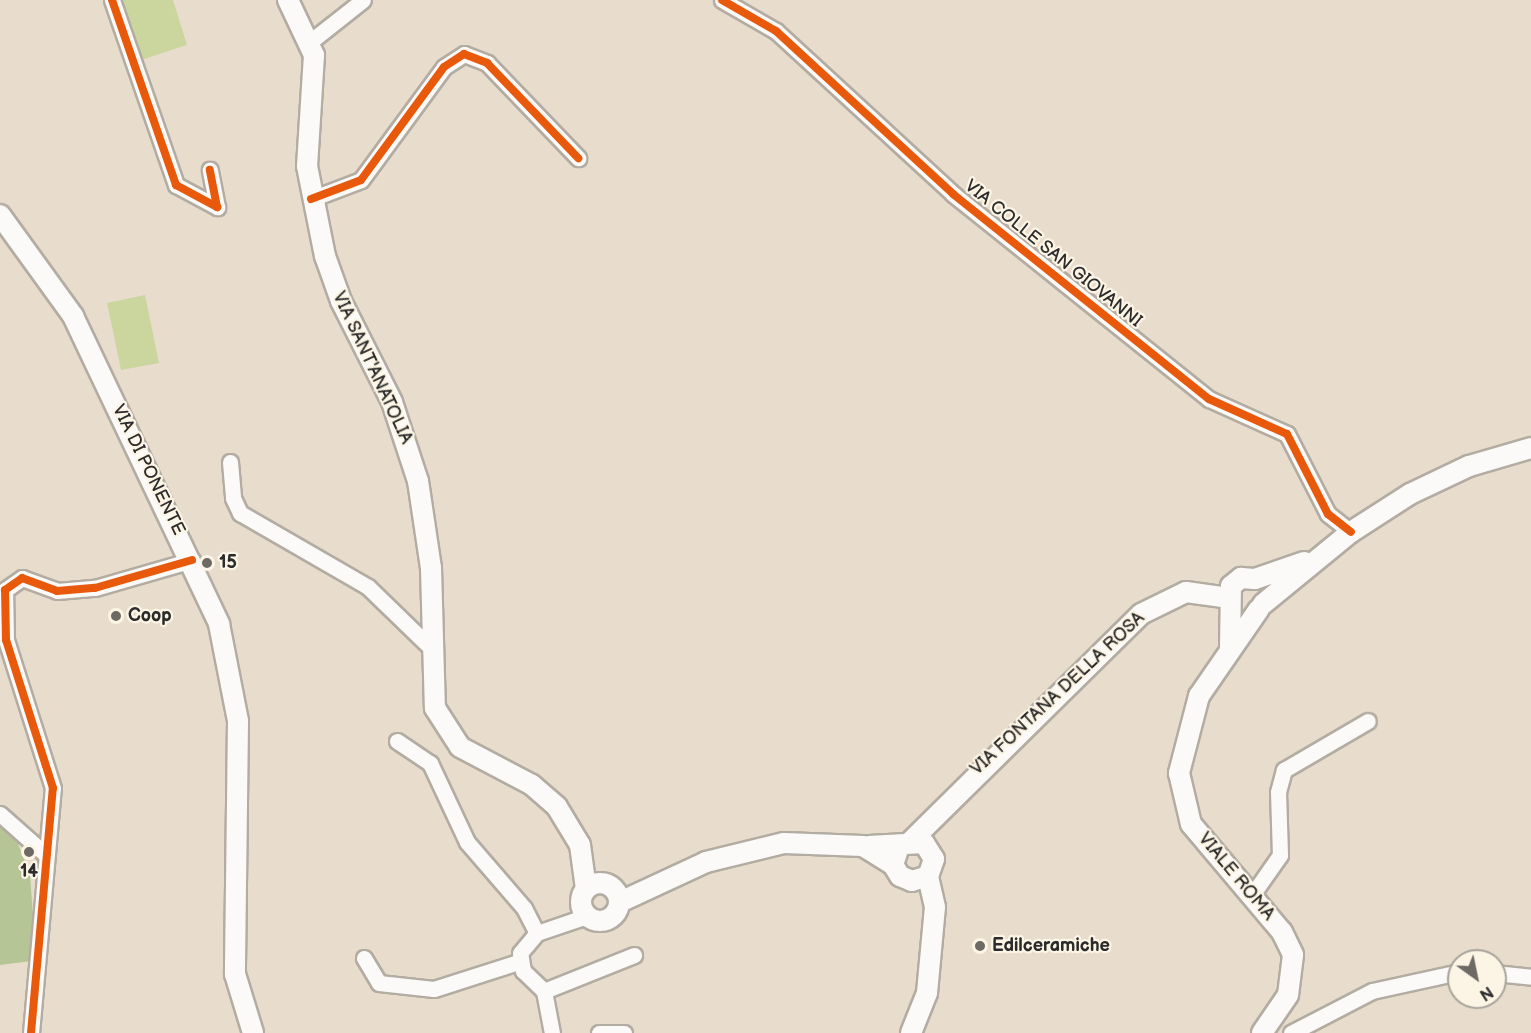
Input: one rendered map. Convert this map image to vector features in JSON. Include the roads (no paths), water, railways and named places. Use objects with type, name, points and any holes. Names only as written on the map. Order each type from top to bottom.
[{"type":"main road","name":"VIA SANT'ANATOLIA","points":[[288,0],[311,41],[315,77],[307,166],[311,199],[333,283],[392,402],[414,464],[430,556],[430,646],[433,702],[447,732],[460,747],[543,793],[580,845],[599,897]]},
{"type":"main road","name":"VIA DI PONENTE","points":[[0,215],[68,308],[192,560],[219,624],[235,698],[235,974],[253,1033]]},
{"type":"main road","name":"VIALE ROMA","points":[[1262,1033],[1288,995],[1294,965],[1285,936],[1191,824],[1180,790],[1180,758],[1191,717],[1230,650],[1261,607],[1324,553],[1351,532],[1444,477],[1531,448]]},
{"type":"main road","name":"VIALE ROMA","points":[[1248,579],[1324,553]]},
{"type":"main road","name":"VIA FONTANA DELLA ROSA","points":[[901,851],[939,818],[977,770],[1122,630],[1147,609],[1186,592],[1248,579]]},
{"type":"main road","points":[[1186,592],[1229,601],[1243,613],[1261,607],[1265,593],[1248,579],[1229,601],[1230,650]]},
{"type":"main road","points":[[925,872],[939,818]]},
{"type":"main road","points":[[599,897],[638,891],[758,847],[823,842],[901,851],[924,843],[924,897],[932,923],[926,997],[912,1033]]},
{"type":"main road","points":[[901,851],[900,876],[925,872]]},
{"type":"street","points":[[112,0],[176,185],[217,207],[210,170]]},
{"type":"street","points":[[311,41],[363,0]]},
{"type":"street","name":"VIA COLLE SAN GIOVANNI","points":[[722,0],[776,31],[953,194],[1212,402],[1287,434],[1326,510],[1351,532]]},
{"type":"street","points":[[311,199],[361,180],[444,67],[464,54],[487,63],[578,158]]},
{"type":"street","points":[[230,462],[233,502],[240,513],[368,587],[430,646]]},
{"type":"street","points":[[31,1033],[44,847],[53,788],[6,640],[8,586],[22,578],[57,591],[95,588],[192,560]]},
{"type":"street","points":[[1252,895],[1280,855],[1278,792],[1284,770],[1368,721]]},
{"type":"street","points":[[397,741],[430,763],[467,842],[524,908],[537,933]]},
{"type":"street","points":[[0,814],[44,847]]},
{"type":"street","points":[[518,962],[523,947],[537,933],[566,922],[599,897]]},
{"type":"street","points":[[544,991],[634,955]]},
{"type":"street","points":[[364,958],[379,982],[434,990],[518,962]]},
{"type":"street","points":[[518,962],[544,991],[552,1033]]},
{"type":"street","points":[[1291,1033],[1378,989],[1447,975]]},
{"type":"street","points":[[1507,975],[1531,978]]},
{"type":"street","points":[[599,1033],[613,1029],[624,1033]]},
{"type":"place","name":"15","points":[[207,563]]},
{"type":"place","name":"Coop","points":[[116,616]]},
{"type":"place","name":"14","points":[[29,852]]},
{"type":"place","name":"Edilceramiche","points":[[980,946]]}]
